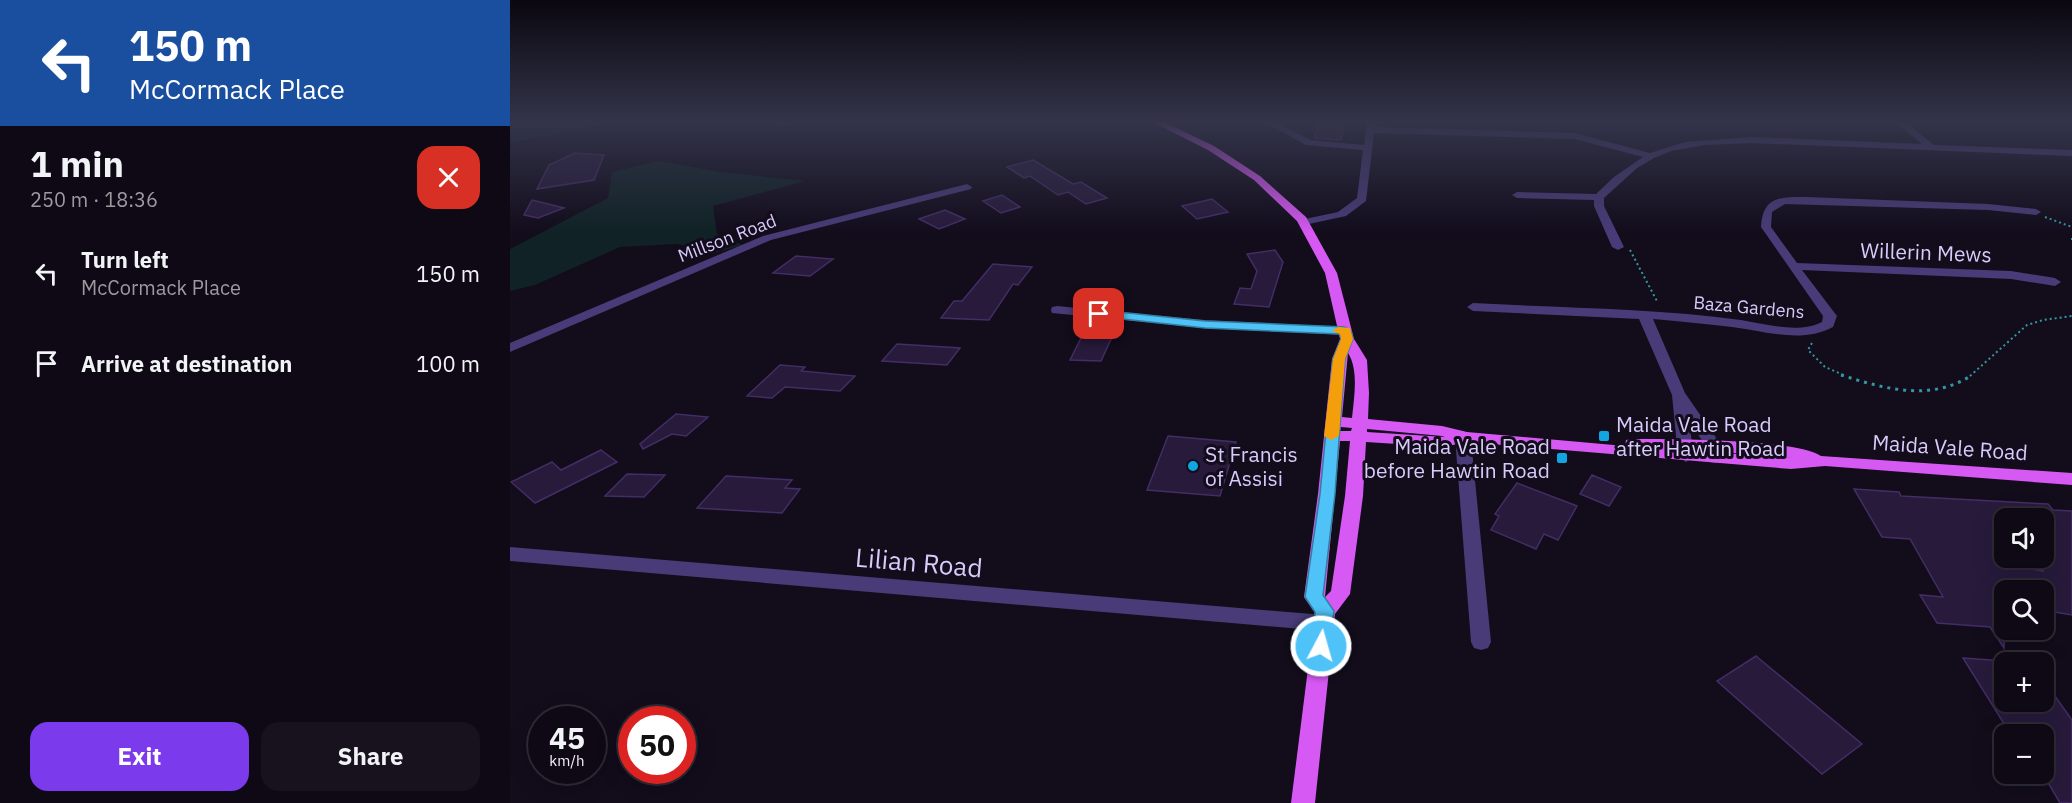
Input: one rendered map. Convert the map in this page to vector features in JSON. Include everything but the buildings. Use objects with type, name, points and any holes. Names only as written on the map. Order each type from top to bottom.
[{"type":"main road","points":[[1227,158],[1257,178],[1300,218],[1330,273],[1346,335],[1360,360],[1360,430],[1354,496],[1340,594],[1324,617],[1303,803]]},
{"type":"main road","points":[[1324,617],[1314,597],[1327,494],[1339,359],[1346,335]]},
{"type":"main road","name":"Maida Vale Road","points":[[1332,428],[1444,442],[1467,437],[1603,447],[1633,453],[1684,450],[1791,464],[1825,461],[2072,479]]},
{"type":"street","points":[[1300,218],[1351,210],[1362,199],[1368,158]]},
{"type":"street","points":[[1618,247],[1599,206],[1599,197],[1618,177],[1642,158]]},
{"type":"street","name":"Millson Road","points":[[510,348],[767,238],[967,186]]},
{"type":"street","points":[[1517,195],[1599,197]]},
{"type":"street","name":"Baza Gardens","points":[[1473,307],[1707,320],[1786,330],[1822,329],[1830,322],[1830,316],[1766,227],[1768,208],[1786,201],[1988,207],[2036,212]]},
{"type":"street","name":"Willerin Mews","points":[[1794,266],[2011,275],[2055,282]]},
{"type":"street","points":[[1057,310],[1346,335]]},
{"type":"street","points":[[1645,317],[1677,393],[1714,453]]},
{"type":"street","points":[[1677,393],[1684,450]]},
{"type":"street","points":[[1467,437],[1464,450],[1481,642]]},
{"type":"street","name":"Lilian Road","points":[[510,554],[1324,617]]},
{"type":"path","points":[[2036,212],[2072,227]]},
{"type":"path","points":[[2072,237],[2072,242]]},
{"type":"shaded area","points":[[658,161],[721,172],[805,181],[713,206],[717,234],[743,245],[715,253],[677,244],[620,247],[535,285],[510,291],[510,249],[608,198],[612,172]]},
{"type":"slow traffic","points":[[1331,436],[1339,359],[1347,339],[1345,331],[1338,331]]},
{"type":"place","name":"Maida Vale Road after Hawtin Road","points":[[1604,436]]},
{"type":"place","name":"Maida Vale Road before Hawtin Road","points":[[1562,458]]},
{"type":"place","name":"St Francis of Assisi","points":[[1193,466]]},
{"type":"route","points":[[1099,314],[1205,324],[1345,331],[1347,339],[1339,359],[1327,494],[1314,597],[1325,611],[1321,646]]}]
